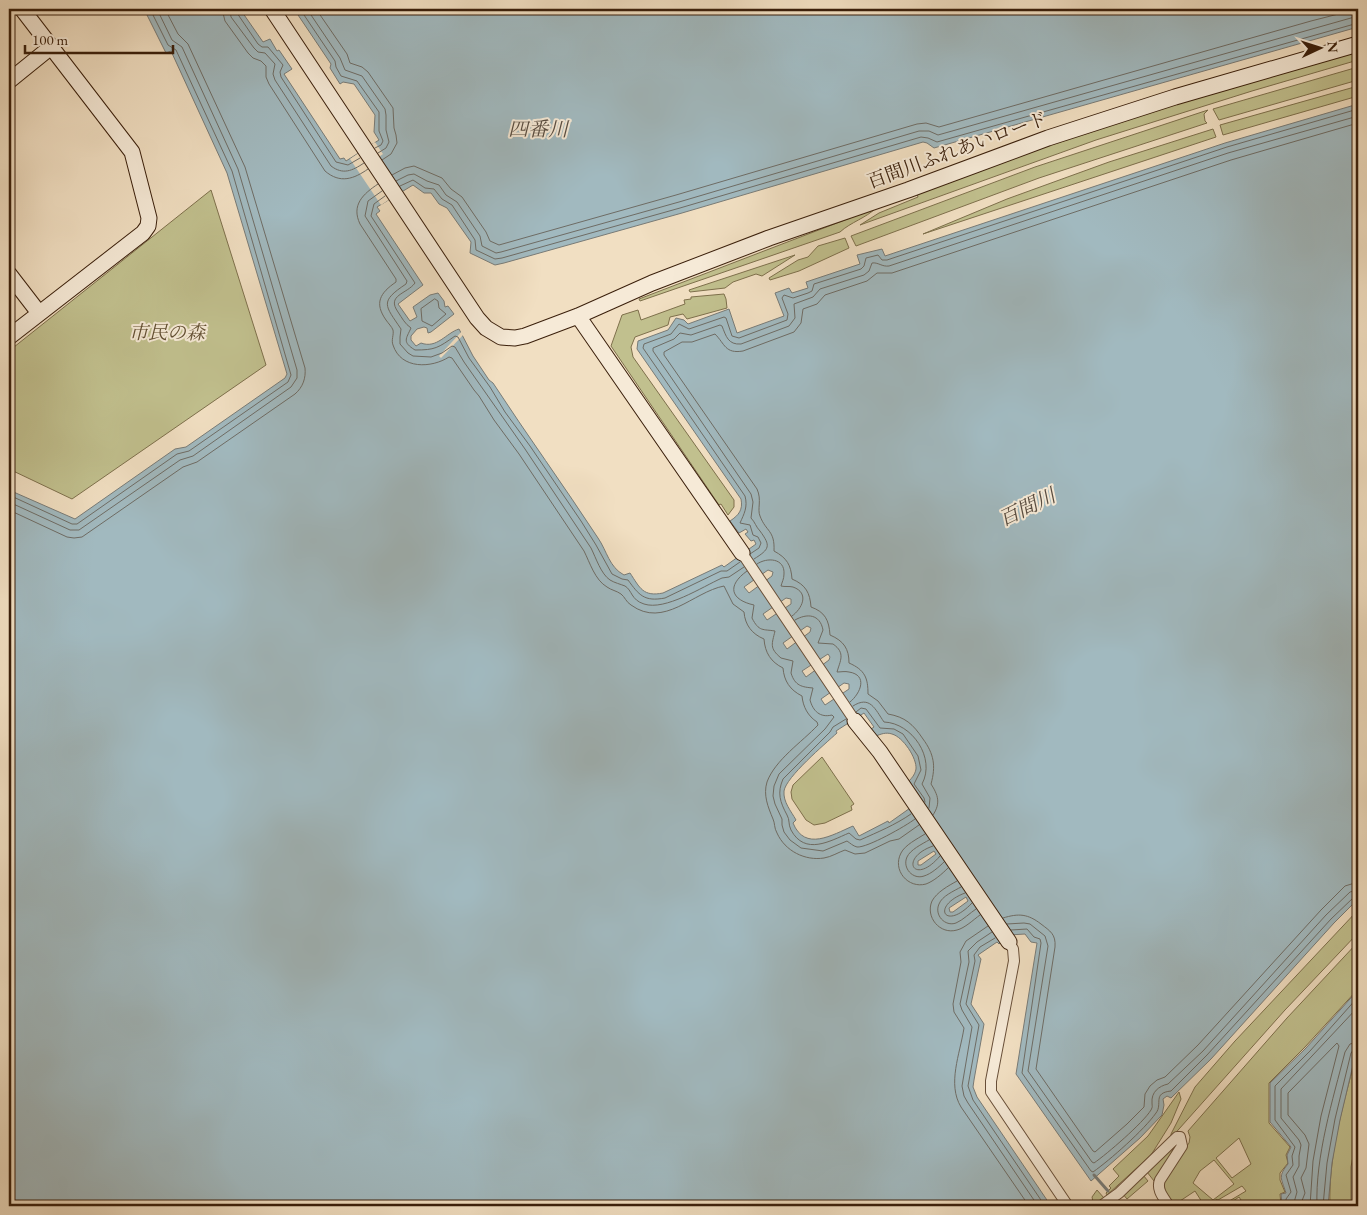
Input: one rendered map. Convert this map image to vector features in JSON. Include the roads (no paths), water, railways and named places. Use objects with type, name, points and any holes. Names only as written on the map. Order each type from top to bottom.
[{"type":"street","points":[[9,337],[143,233],[148,226],[149,218],[132,152],[22,9]]},
{"type":"street","name":"百間川ふれあいロード","points":[[272,9],[477,318],[494,334],[509,338],[525,336],[578,316],[652,283],[769,238],[908,190],[1048,138],[1175,97],[1358,44]]},
{"type":"street","points":[[9,81],[52,47]]},
{"type":"street","points":[[9,274],[39,313]]},
{"type":"street","points":[[578,316],[742,553],[855,721],[873,742],[1013,949],[1014,961],[991,1081],[991,1092],[1068,1206]]},
{"type":"street","points":[[1101,1206],[1130,1182],[1177,1137],[1180,1138],[1182,1146],[1158,1185],[1159,1191],[1169,1206]]},
{"type":"water","points":[[144,9],[240,9],[263,42],[270,39],[277,51],[279,50],[292,69],[284,74],[340,159],[344,158],[346,161],[379,140],[374,132],[375,115],[354,84],[343,82],[340,84],[330,68],[331,64],[294,9],[1358,9],[1358,27],[934,148],[923,142],[682,213],[495,265],[470,253],[471,242],[447,208],[439,204],[431,193],[424,193],[413,185],[377,207],[380,211],[376,214],[423,285],[398,304],[410,321],[417,317],[413,307],[430,295],[438,293],[444,301],[445,307],[448,306],[454,314],[431,332],[428,333],[427,328],[424,327],[417,329],[411,336],[411,340],[416,346],[421,343],[432,344],[459,329],[473,356],[585,519],[615,568],[624,575],[630,573],[643,590],[656,594],[663,593],[722,565],[724,567],[756,544],[754,540],[751,541],[745,534],[748,532],[746,529],[739,533],[730,521],[740,512],[741,499],[637,349],[638,341],[668,330],[676,318],[684,320],[688,324],[729,309],[737,333],[784,316],[775,293],[789,288],[792,293],[808,288],[806,282],[860,264],[857,255],[882,249],[885,256],[1225,143],[1358,104],[1358,899],[1211,1059],[1171,1098],[1167,1096],[1163,1099],[1162,1115],[1140,1138],[1091,1181],[1016,1074],[1037,943],[1031,942],[1025,934],[1009,935],[999,944],[997,942],[978,955],[981,959],[971,1004],[984,1024],[973,1087],[977,1097],[1051,1206],[9,1206],[9,490],[75,519],[175,449],[186,447],[285,378],[287,374],[227,173],[171,51],[166,53]],"holes":[[[768,570],[773,572],[772,576],[749,593],[744,587]],[[786,598],[791,599],[791,604],[767,620],[763,614]],[[807,626],[811,628],[810,632],[787,649],[783,643]],[[828,654],[829,660],[806,677],[802,671]],[[844,683],[849,684],[849,689],[825,705],[821,699]],[[864,713],[874,727],[871,729],[876,736],[890,733],[901,739],[909,748],[916,764],[913,777],[907,783],[920,801],[889,823],[888,821],[859,836],[853,826],[820,839],[804,837],[798,832],[793,823],[796,820],[786,803],[784,791],[786,785],[798,769],[837,733],[836,731]],[[934,851],[936,854],[921,865],[918,865],[918,861]],[[966,897],[968,901],[953,912],[950,912],[949,908]]]},
{"type":"water","points":[[1358,990],[1358,1044],[1332,1163],[1328,1206],[1282,1206],[1281,1194],[1286,1193],[1282,1174],[1288,1164],[1287,1155],[1291,1147],[1270,1122],[1270,1083],[1306,1048]]},
{"type":"water","points":[[1358,1138],[1358,1206],[1352,1206],[1352,1167]]},
{"type":"waterway","points":[[1094,1175],[1108,1191]]},
{"type":"water label","name":"四番川","points":[[538,129]]},
{"type":"water label","name":"百間川","points":[[1027,507]]},
{"type":"park label","name":"市民の森","points":[[167,332]]}]
